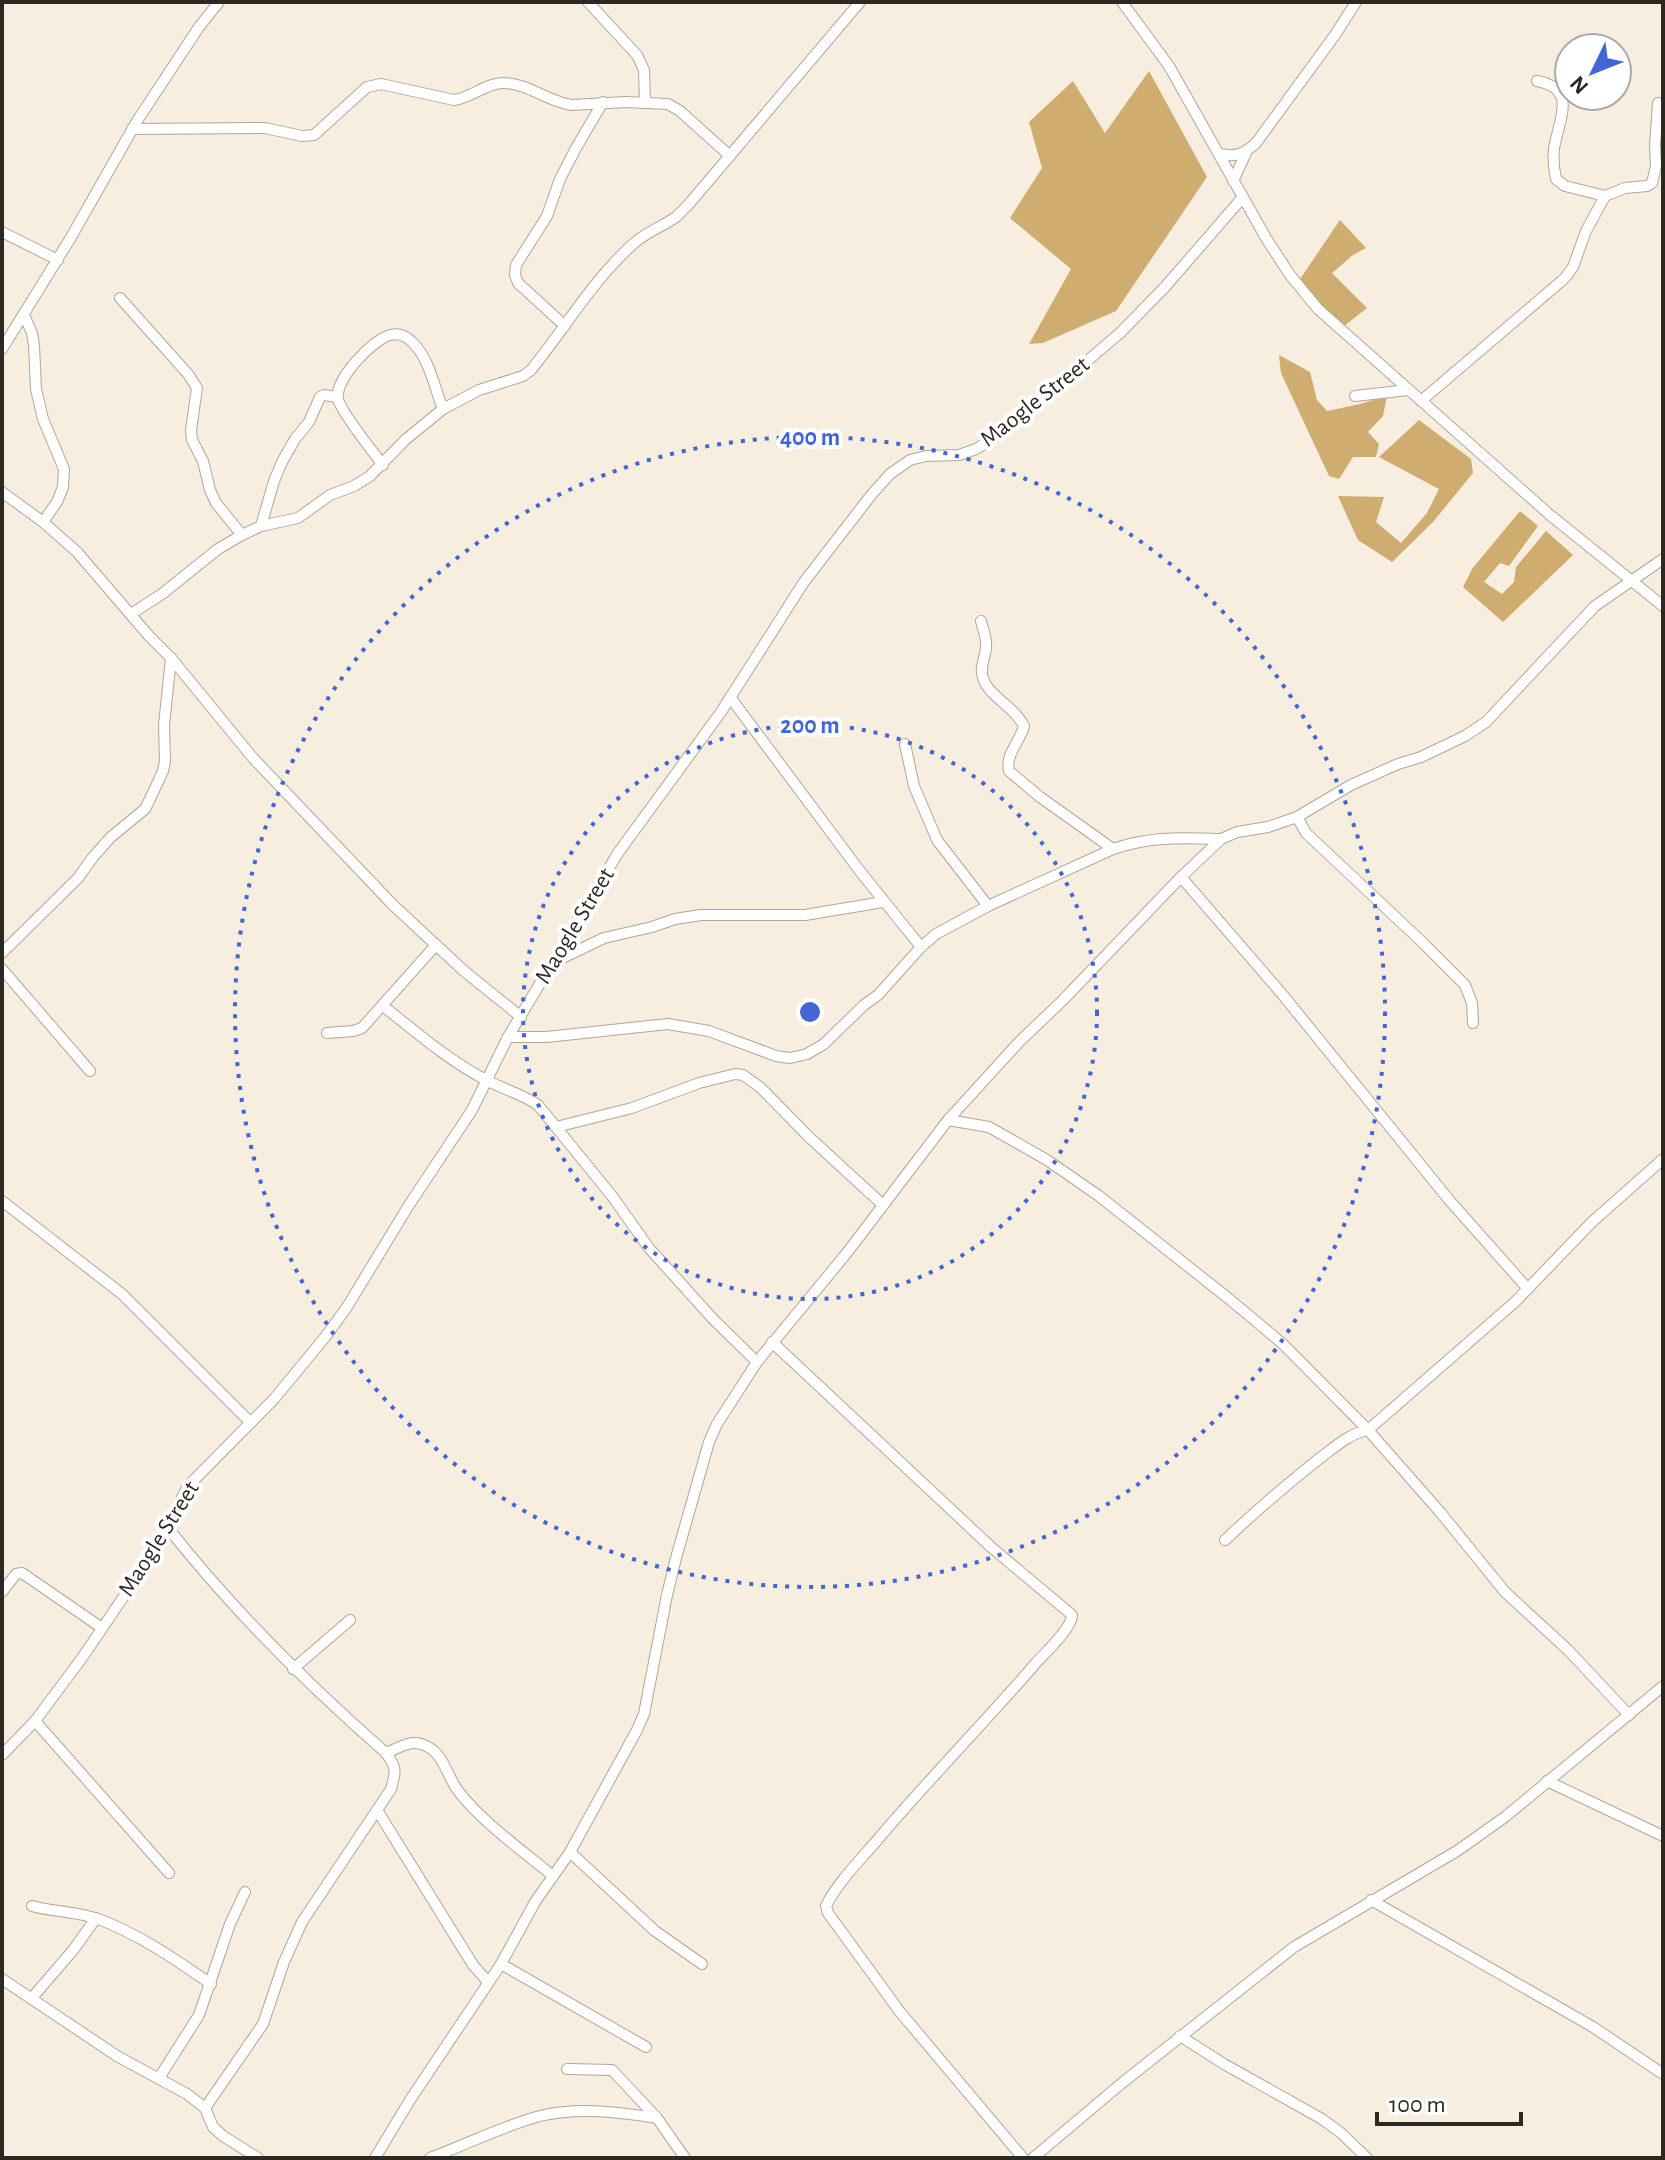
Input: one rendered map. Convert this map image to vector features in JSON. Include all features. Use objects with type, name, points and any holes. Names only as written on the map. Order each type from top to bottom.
[{"type":"street","points":[[2,349],[58,260],[132,129],[219,2]]},
{"type":"street","points":[[588,2],[637,55],[644,70],[645,103]]},
{"type":"street","points":[[131,614],[218,549],[242,535],[261,526],[298,518],[330,495],[370,476],[405,440],[443,409],[479,390],[523,376],[531,370],[583,300],[624,253],[645,234],[675,218],[860,2]]},
{"type":"street","points":[[1122,2],[1169,66],[1266,238],[1290,275],[1318,309],[1550,515],[1663,606]]},
{"type":"street","points":[[1233,181],[1246,153],[1335,35],[1356,2]]},
{"type":"street","points":[[1537,81],[1555,89],[1563,102],[1553,155],[1556,179],[1565,186],[1605,196],[1625,188],[1647,186],[1659,179],[1658,103]]},
{"type":"street","points":[[132,129],[265,128],[302,136],[314,135],[367,87],[381,84],[454,100],[504,83],[563,104],[668,104],[730,156]]},
{"type":"street","points":[[565,326],[518,283],[516,265],[547,216],[560,179],[603,102]]},
{"type":"street","points":[[1219,154],[1237,156],[1246,153]]},
{"type":"street","points":[[1421,401],[1565,278],[1605,196]]},
{"type":"street","name":"Maogle Street","points":[[2,1754],[35,1721],[102,1628],[154,1552],[188,1486],[251,1423],[347,1307],[472,1110],[508,1037],[618,853],[730,697],[804,582],[890,474],[910,460],[959,455],[976,449],[1005,431],[1120,333],[1172,280],[1243,197]]},
{"type":"street","points":[[2,232],[58,260]]},
{"type":"street","points":[[120,298],[197,388],[192,440],[203,461],[216,503],[242,535]]},
{"type":"street","points":[[24,315],[32,333],[36,389],[43,419],[64,469],[60,495],[43,522]]},
{"type":"street","points":[[383,465],[342,409],[337,397],[354,362],[386,336],[399,335],[412,342],[422,354],[443,409]]},
{"type":"street","points":[[1355,396],[1408,390]]},
{"type":"street","points":[[261,526],[274,481],[288,448],[309,422],[320,397],[337,397]]},
{"type":"street","points":[[2,492],[77,552],[264,770],[373,885],[484,989],[521,1017]]},
{"type":"street","points":[[375,2158],[501,1964],[521,1924],[570,1852],[644,1714],[667,1595],[709,1442],[725,1408],[772,1342],[846,1254],[948,1120],[1221,839],[1297,817],[1351,785],[1465,736],[1486,722],[1583,618],[1611,594],[1663,559]]},
{"type":"street","points":[[981,621],[987,644],[982,666],[985,683],[1021,719],[1024,726],[1008,759],[1009,771],[1113,849]]},
{"type":"street","points":[[2,953],[78,878],[111,837],[145,809],[165,761],[164,725],[171,658]]},
{"type":"street","points":[[730,697],[883,902],[921,947]]},
{"type":"street","points":[[905,744],[914,786],[937,840],[988,906]]},
{"type":"street","points":[[1297,817],[1306,833],[1465,985],[1472,1003],[1473,1023]]},
{"type":"street","points":[[508,1037],[546,1037],[668,1024],[709,1031],[790,1058],[807,1054],[824,1044],[878,995],[921,947],[950,925],[1134,842],[1156,838],[1221,839]]},
{"type":"street","points":[[1181,877],[1282,994],[1450,1201],[1528,1289]]},
{"type":"street","points":[[554,962],[604,938],[675,919],[701,915],[805,915],[883,902]]},
{"type":"street","points":[[327,1033],[362,1028],[436,945]]},
{"type":"street","points":[[2,969],[90,1071]]},
{"type":"street","points":[[383,1006],[446,1055],[485,1080],[538,1105],[612,1196],[649,1248],[757,1362]]},
{"type":"street","points":[[556,1127],[632,1108],[699,1083],[735,1074],[743,1075],[761,1088],[883,1205]]},
{"type":"street","points":[[948,1120],[989,1127],[1047,1160],[1099,1196],[1283,1344],[1368,1430],[1505,1592],[1568,1650],[1629,1715]]},
{"type":"street","points":[[1225,1540],[1262,1505],[1345,1438],[1368,1430],[1505,1311],[1592,1222],[1663,1159]]},
{"type":"street","points":[[2,1201],[122,1294],[251,1423]]},
{"type":"street","points":[[772,1342],[991,1547],[1073,1618],[1003,1701],[862,1857],[826,1906],[833,1921],[900,2012],[1023,2158]]},
{"type":"street","points":[[168,1528],[194,1561],[293,1669],[386,1753],[396,1773],[391,1789],[302,1922],[284,1962],[263,2024],[205,2108]]},
{"type":"street","points":[[2,1592],[16,1574],[22,1573],[102,1628]]},
{"type":"street","points":[[293,1669],[350,1620]]},
{"type":"street","points":[[1033,2158],[1180,2036],[1294,1947],[1457,1851],[1505,1817],[1663,1686]]},
{"type":"street","points":[[35,1721],[169,1873]]},
{"type":"street","points":[[386,1753],[413,1742],[424,1744],[439,1756],[453,1785],[466,1802],[553,1876]]},
{"type":"street","points":[[1547,1781],[1663,1836]]},
{"type":"street","points":[[377,1810],[473,1965],[488,1982]]},
{"type":"street","points":[[570,1852],[655,1931],[702,1964]]},
{"type":"street","points":[[159,2078],[199,2015],[230,1924],[245,1892]]},
{"type":"street","points":[[1371,1900],[1593,2027],[1663,2074]]},
{"type":"street","points":[[32,1906],[96,1918],[151,1945],[211,1984]]},
{"type":"street","points":[[31,1999],[96,1918]]},
{"type":"street","points":[[501,1964],[646,2047]]},
{"type":"street","points":[[2,1979],[117,2056],[187,2094],[205,2108],[213,2127],[258,2158]]},
{"type":"street","points":[[1180,2036],[1322,2119],[1367,2158]]},
{"type":"street","points":[[567,2069],[612,2070],[657,2118],[685,2158]]},
{"type":"street","points":[[430,2158],[539,2116],[581,2111],[657,2118]]},
{"type":"shaded area","points":[[1149,71],[1207,177],[1116,311],[1043,343],[1029,344],[1071,269],[1010,218],[1042,168],[1029,122],[1073,81],[1105,133]]},
{"type":"shaded area","points":[[1340,220],[1366,248],[1332,273],[1367,308],[1339,330],[1296,285]]},
{"type":"shaded area","points":[[1279,355],[1310,372],[1317,400],[1327,411],[1387,396],[1383,416],[1368,432],[1379,444],[1376,457],[1353,457],[1339,479],[1329,476],[1281,373]]},
{"type":"shaded area","points":[[1419,420],[1471,459],[1473,473],[1433,522],[1392,562],[1358,540],[1338,496],[1384,497],[1376,522],[1401,543],[1427,513],[1439,489],[1379,457]]},
{"type":"shaded area","points":[[1520,511],[1538,526],[1509,566],[1500,563],[1484,582],[1502,594],[1514,582],[1516,567],[1546,531],[1573,555],[1503,622],[1463,587],[1472,569]]}]
